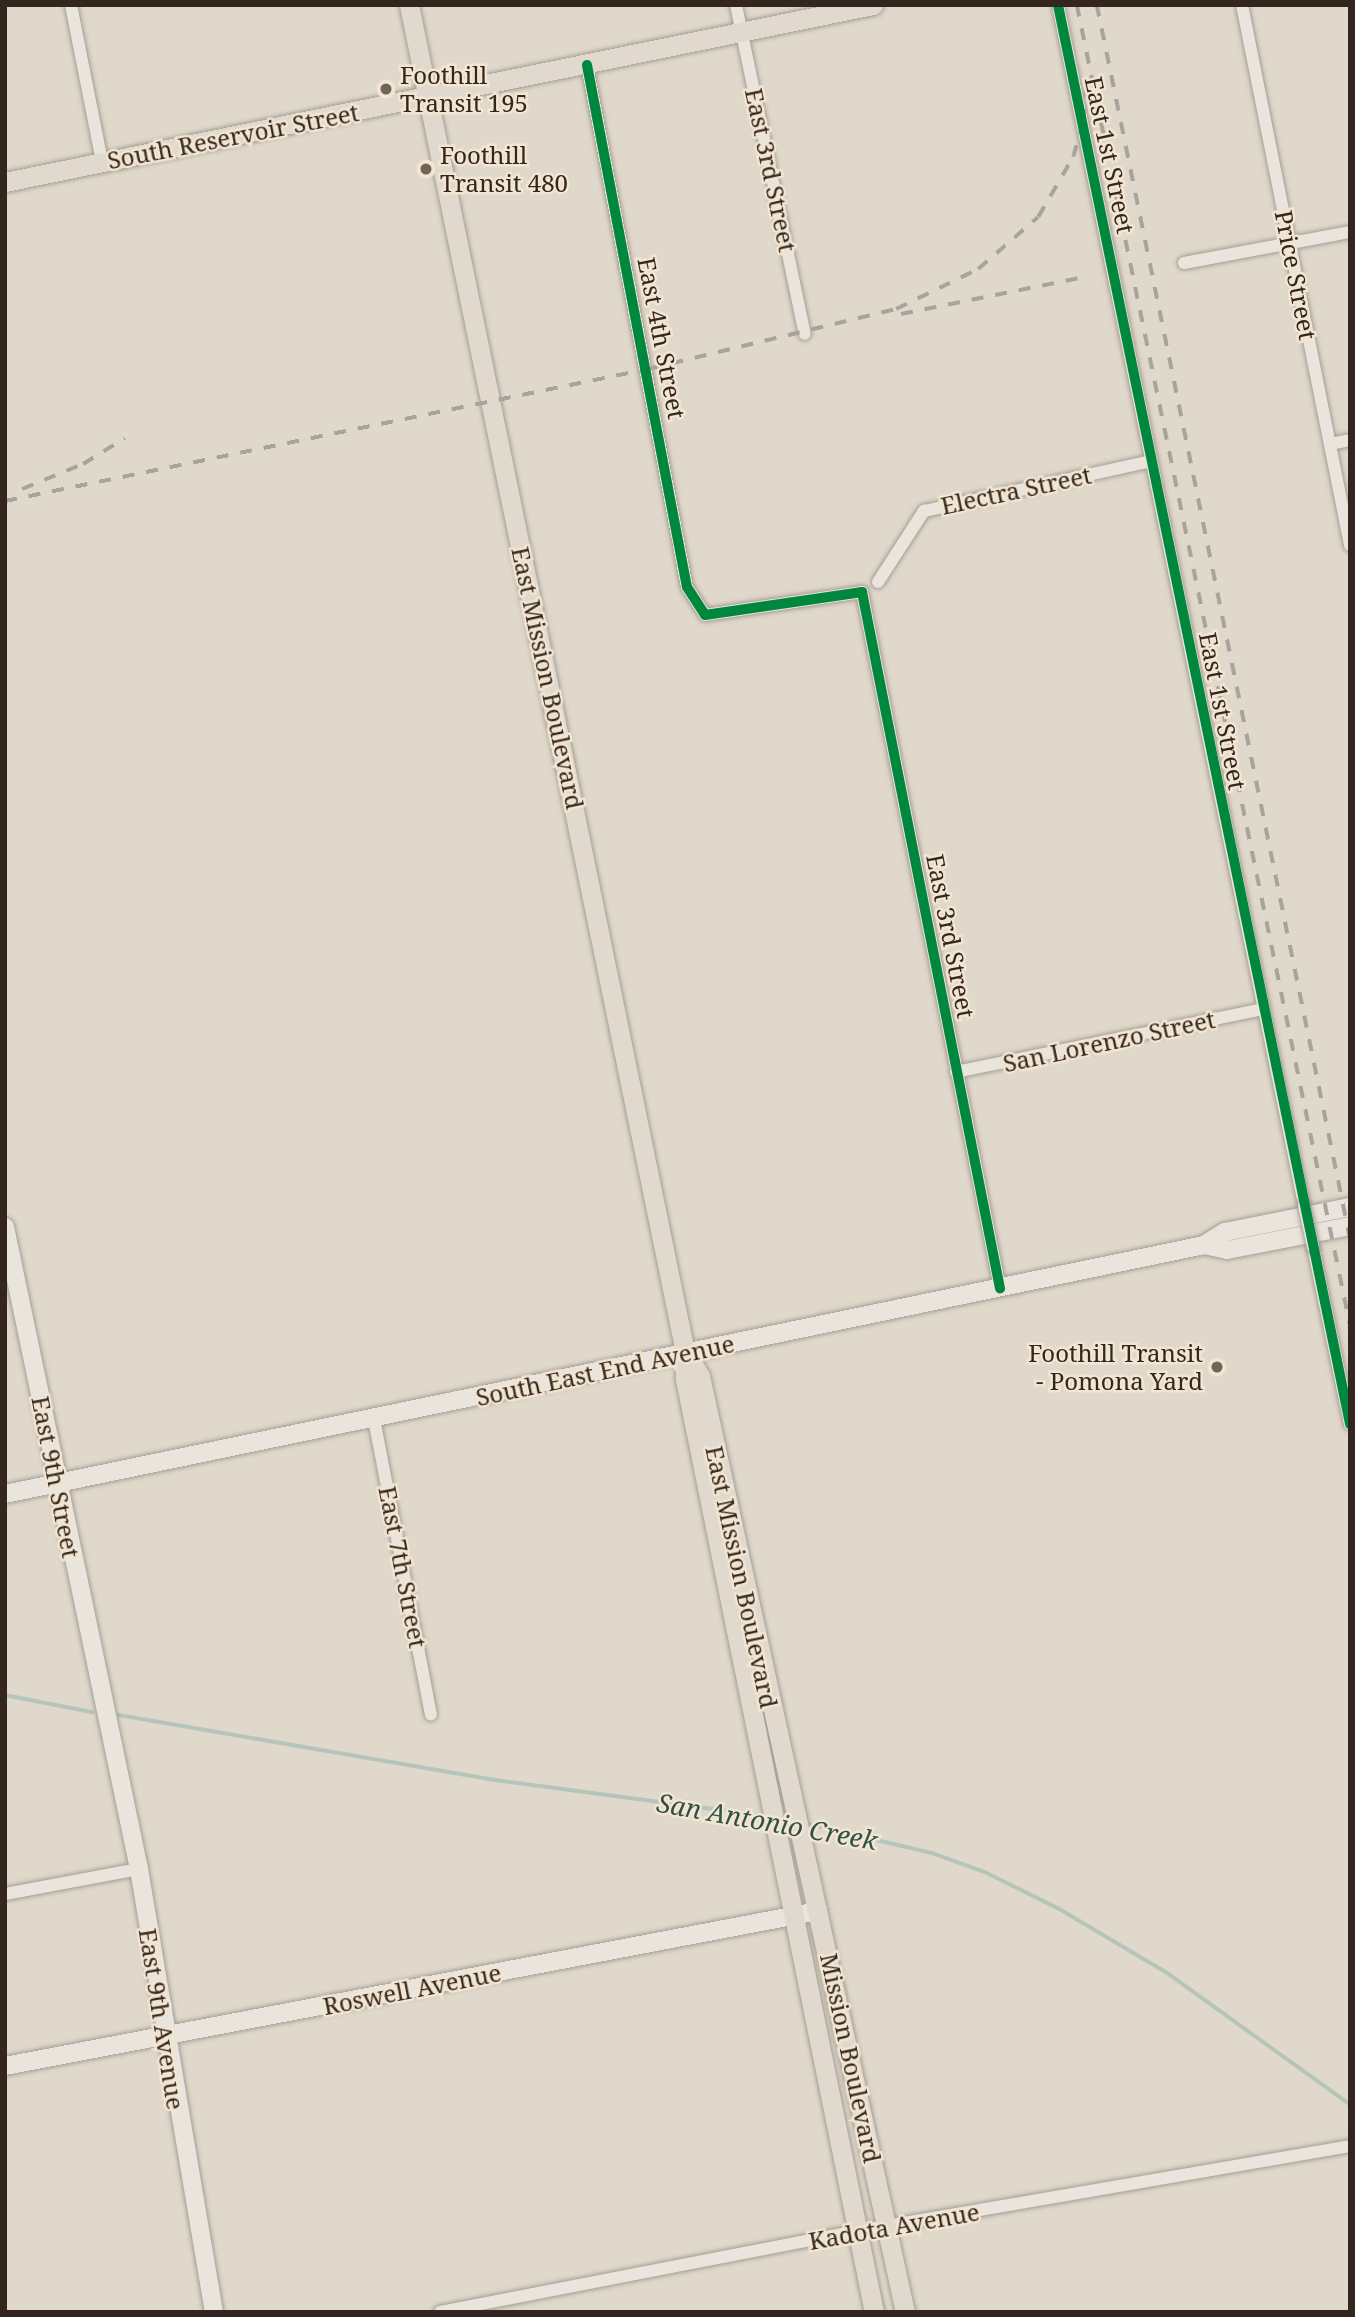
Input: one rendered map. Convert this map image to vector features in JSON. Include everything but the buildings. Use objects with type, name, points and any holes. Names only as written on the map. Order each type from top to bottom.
[{"type":"main road","name":"East Mission Boulevard","points":[[409,5],[685,1352],[685,1379],[791,1915],[874,2312]]},
{"type":"main road","name":"South Reservoir Street","points":[[5,182],[587,65],[741,29],[873,5]]},
{"type":"main road","name":"East Mission Boulevard","points":[[685,1352],[700,1376],[793,1804]]},
{"type":"main road","name":"Mission Boulevard","points":[[793,1804],[905,2312]]},
{"type":"street","points":[[71,5],[102,162]]},
{"type":"street","name":"East 3rd Street","points":[[736,5],[805,334]]},
{"type":"street","name":"East 1st Street","points":[[1058,5],[1262,1009],[1350,1424]]},
{"type":"street","name":"Price Street","points":[[1242,5],[1350,545]]},
{"type":"street","name":"East 4th Street","points":[[587,65],[687,587],[705,615],[862,592]]},
{"type":"street","points":[[1184,263],[1350,232]]},
{"type":"street","points":[[1330,444],[1350,440]]},
{"type":"street","name":"Electra Street","points":[[878,582],[924,511],[1151,461]]},
{"type":"street","name":"East 3rd Street","points":[[862,592],[1000,1288]]},
{"type":"street","name":"San Lorenzo Street","points":[[956,1072],[1262,1009]]},
{"type":"street","points":[[1204,1245],[1225,1232],[1350,1207]]},
{"type":"street","points":[[1204,1245],[1227,1250],[1350,1226]]},
{"type":"street","name":"East 9th Street","points":[[5,1227],[106,1728]]},
{"type":"street","name":"South East End Avenue","points":[[5,1494],[1204,1245]]},
{"type":"street","name":"East 7th Street","points":[[374,1419],[431,1715]]},
{"type":"street","name":"East 9th Avenue","points":[[106,1728],[139,1869],[164,2037],[214,2312]]},
{"type":"street","points":[[5,1894],[139,1869]]},
{"type":"street","name":"Roswell Avenue","points":[[5,2066],[818,1911]]},
{"type":"street","name":"Kadota Avenue","points":[[440,2312],[858,2231],[888,2228],[1350,2146]]},
{"type":"waterway","name":"San Antonio Creek","points":[[5,1695],[92,1712]]},
{"type":"waterway","name":"San Antonio Creek","points":[[119,1715],[488,1779],[765,1816]]},
{"type":"waterway","name":"San Antonio Creek","points":[[804,1823],[932,1853],[985,1872],[1058,1908],[1166,1972],[1350,2104]]},
{"type":"railway","points":[[1077,5],[1350,1325]]},
{"type":"railway","points":[[1097,5],[1350,1238]]},
{"type":"railway","points":[[5,501],[648,369],[896,309],[978,269],[1038,217],[1073,157],[1083,121],[1086,83]]},
{"type":"railway","points":[[901,314],[1079,278]]},
{"type":"railway","points":[[22,489],[83,464],[125,438]]},
{"type":"cycle path","points":[[1058,5],[1350,1424]]},
{"type":"cycle path","points":[[587,65],[687,587],[705,615],[862,592],[1000,1288]]},
{"type":"place","name":"Foothill Transit 195","points":[[386,89]]},
{"type":"place","name":"Foothill Transit 480","points":[[426,169]]},
{"type":"place","name":"Foothill Transit - Pomona Yard","points":[[1217,1367]]}]
